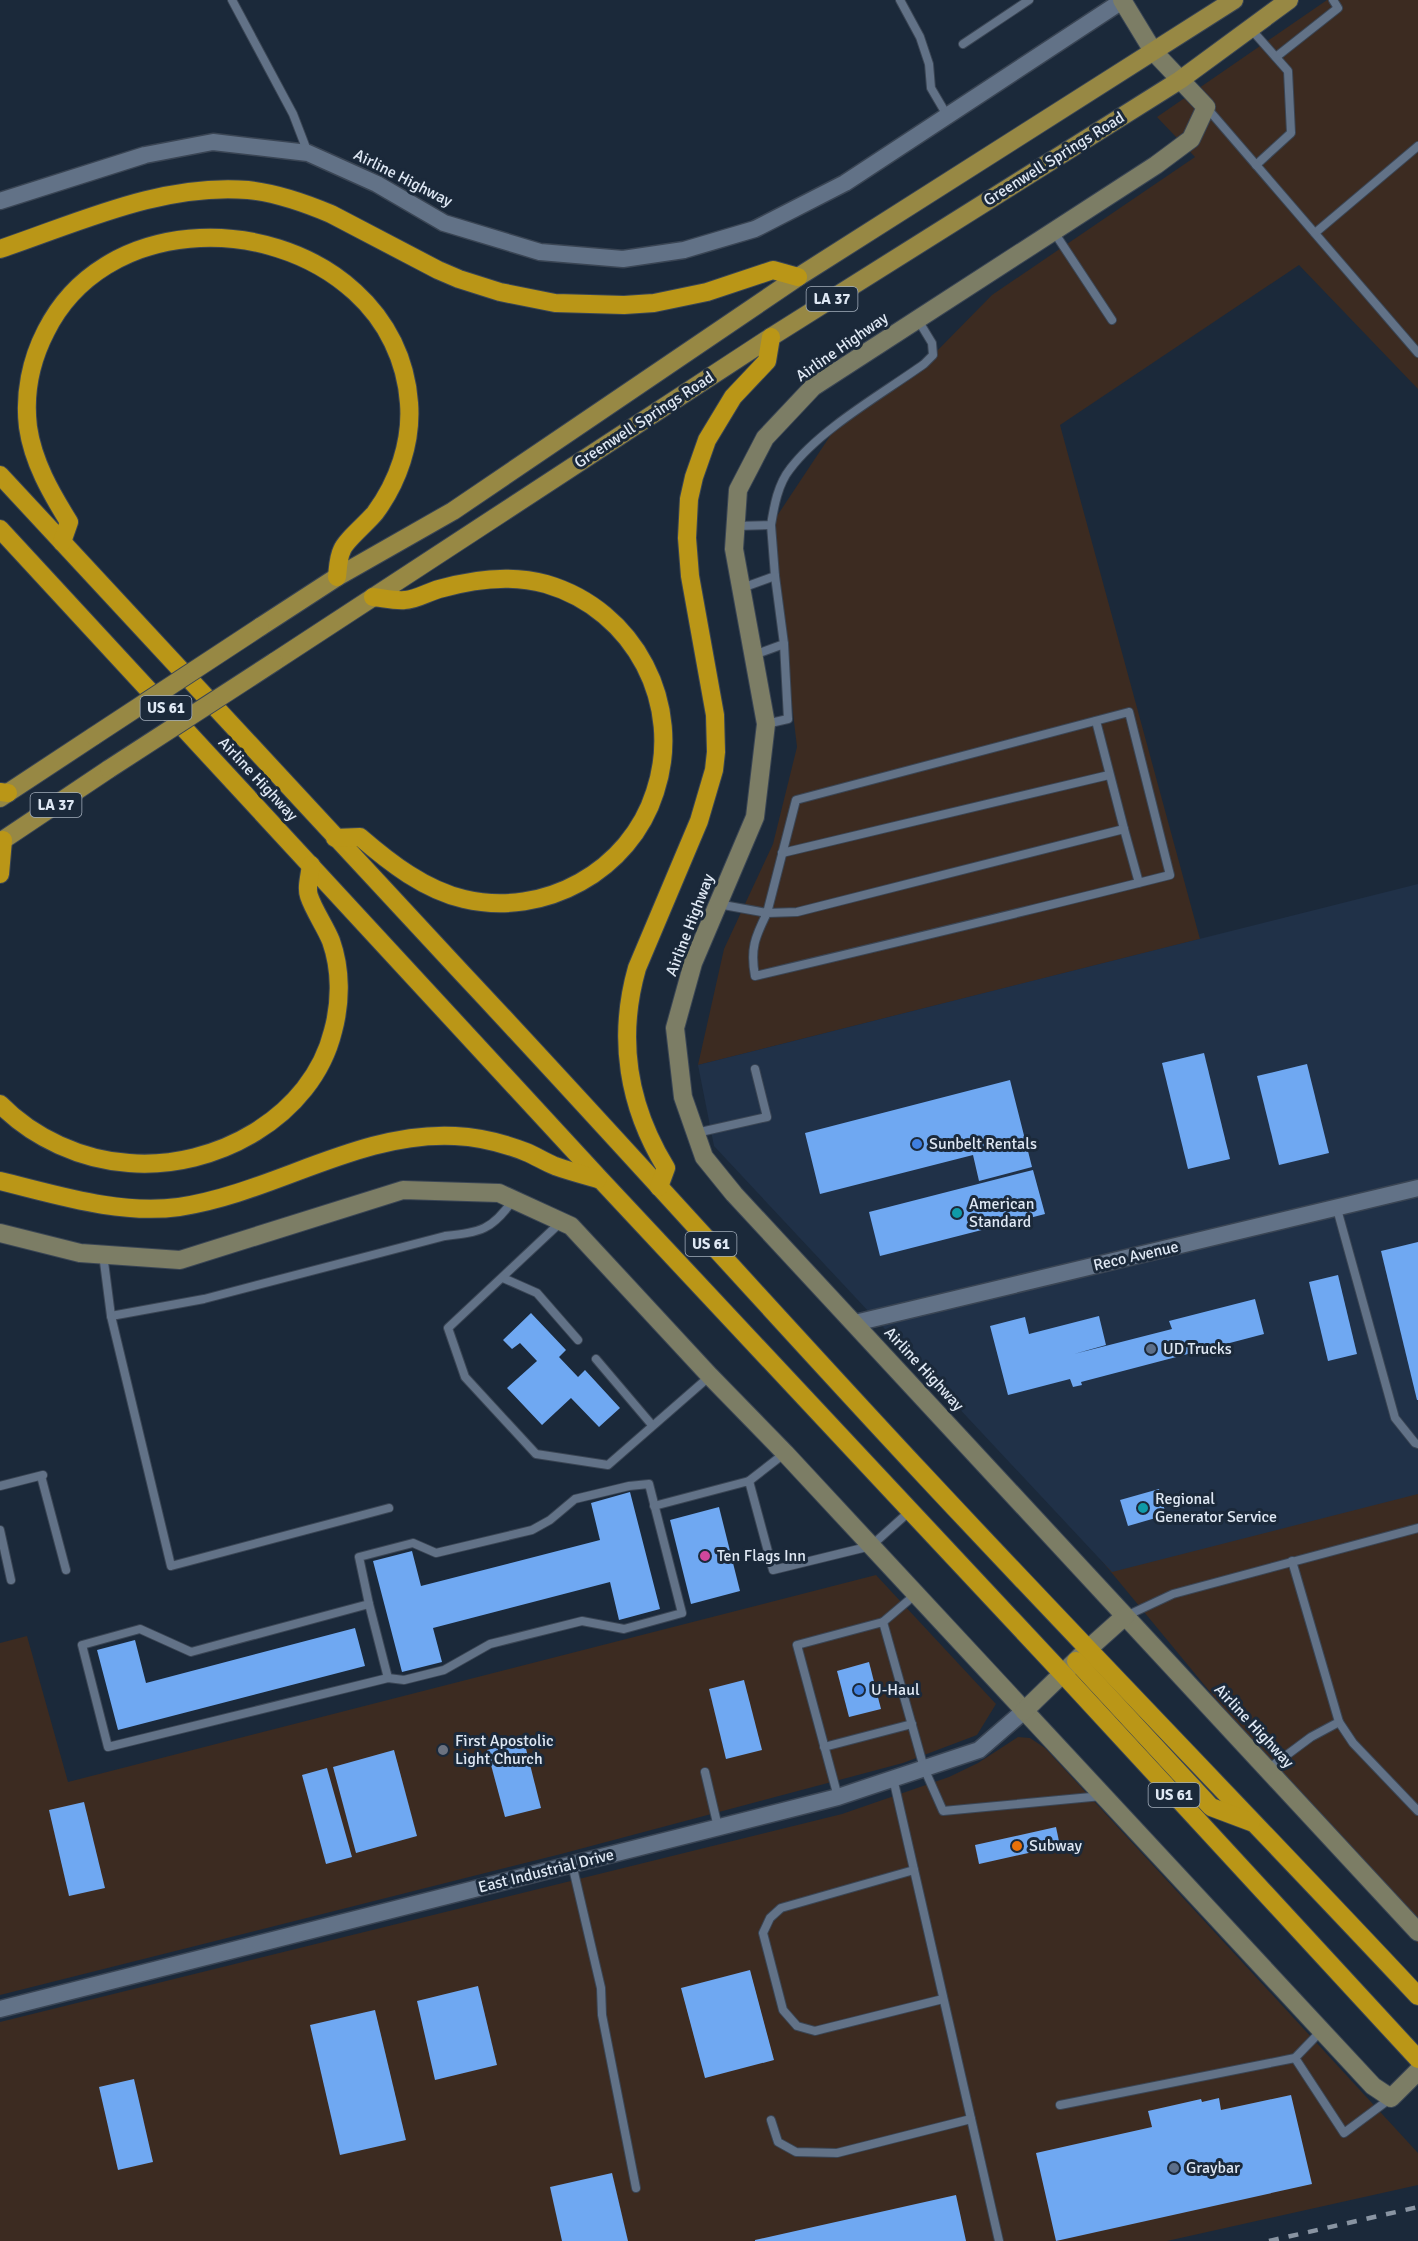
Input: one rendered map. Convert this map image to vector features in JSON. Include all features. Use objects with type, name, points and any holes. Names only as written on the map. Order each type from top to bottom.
[{"type":"highway","points":[[0,249],[158,197],[193,190],[230,189],[272,194],[313,207],[459,279],[500,292],[555,303],[613,306],[654,303],[707,292],[773,270],[798,277]]},
{"type":"highway","points":[[62,542],[69,522],[41,471],[28,427],[29,381],[39,343],[49,325],[61,306],[75,291],[105,267],[124,257],[142,249],[178,240],[223,237],[241,239],[285,249],[327,270],[346,284],[387,330],[402,366],[409,404],[409,423],[400,467],[393,486],[379,508],[342,549],[337,577]]},
{"type":"highway","points":[[659,1187],[666,1168],[649,1139],[633,1095],[626,1043],[631,990],[637,968],[699,821],[714,770],[715,716],[690,576],[689,499],[707,440],[733,397],[767,361],[771,337]]},
{"type":"highway","name":"Airline Highway","points":[[0,475],[659,1187],[1075,1662],[1418,2059]]},
{"type":"highway","name":"Airline Highway","points":[[0,529],[600,1179],[910,1510],[1256,1824],[1418,1996]]},
{"type":"highway","points":[[0,552],[21,552]]},
{"type":"highway","points":[[335,838],[360,837],[393,864],[421,881],[463,899],[491,903],[535,900],[575,886],[612,860],[630,840],[644,817],[655,794],[661,772],[663,728],[655,684],[640,656],[622,630],[605,614],[585,601],[547,585],[529,580],[506,579],[469,582],[406,601],[373,597]]},
{"type":"highway","points":[[0,874],[2,841]]},
{"type":"highway","points":[[0,1104],[42,1136],[99,1158],[129,1163],[153,1164],[199,1157],[223,1148],[266,1125],[290,1106],[318,1072],[327,1054],[337,1013],[339,982],[332,943],[308,894],[311,865]]},
{"type":"highway","points":[[0,1181],[107,1206],[154,1209],[178,1207],[219,1197],[388,1142],[431,1136],[479,1138],[528,1153],[553,1166],[600,1179]]},
{"type":"main road","name":"Greenwell Springs Road","points":[[3,794],[337,577],[453,511],[798,277],[1234,0]]},
{"type":"main road","name":"Greenwell Springs Road","points":[[2,841],[771,337],[1180,80],[1289,0]]},
{"type":"street","name":"Airline Highway","points":[[0,201],[145,154],[213,142],[308,153],[377,184],[444,223],[540,252],[623,259],[684,250],[755,230],[845,183],[1122,0]]},
{"type":"street","points":[[1122,0],[1153,51],[1206,107]]},
{"type":"street","name":"Airline Highway","points":[[1206,107],[1191,140],[813,387],[765,438],[738,489],[734,549],[766,724],[755,816],[693,963],[675,1028],[683,1097],[704,1157],[734,1194],[1418,1932]]},
{"type":"street","name":"Reco Avenue","points":[[855,1323],[1418,1188]]},
{"type":"street","points":[[0,1233],[80,1253],[180,1260],[404,1190],[499,1193],[571,1226],[1373,2086],[1391,2098],[1418,2071]]},
{"type":"street","name":"East Industrial Drive","points":[[0,2008],[838,1797],[979,1750],[1125,1616]]},
{"type":"lane","points":[[232,0],[292,114],[308,153]]},
{"type":"lane","points":[[900,0],[920,37],[929,64],[931,88],[948,117]]},
{"type":"lane","points":[[963,44],[1029,0]]},
{"type":"lane","points":[[1276,57],[1338,8],[1333,0]]},
{"type":"lane","points":[[1250,28],[1288,72],[1291,133],[1257,165]]},
{"type":"lane","points":[[1206,107],[1418,353]]},
{"type":"lane","points":[[1315,233],[1418,146]]},
{"type":"lane","points":[[1053,231],[1112,320]]},
{"type":"lane","points":[[766,724],[788,719],[784,644],[771,525],[775,502],[788,470],[817,439],[924,364],[933,355],[932,344],[918,319]]},
{"type":"lane","points":[[736,526],[771,525]]},
{"type":"lane","points":[[741,588],[775,576]]},
{"type":"lane","points":[[753,655],[784,644]]},
{"type":"lane","points":[[1130,712],[1170,875],[755,976],[752,960],[754,940],[767,914],[796,800],[1096,721],[1130,712]]},
{"type":"lane","points":[[1096,721],[1139,883]]},
{"type":"lane","points":[[782,853],[1109,775]]},
{"type":"lane","points":[[718,904],[767,914],[797,912],[1124,829]]},
{"type":"lane","points":[[696,1133],[767,1117],[755,1069]]},
{"type":"lane","points":[[111,1316],[204,1299],[445,1236],[478,1232],[500,1218],[513,1199]]},
{"type":"lane","points":[[1336,1209],[1395,1418],[1418,1444]]},
{"type":"lane","points":[[562,1222],[448,1328],[465,1377],[536,1454],[608,1465],[710,1376]]},
{"type":"lane","points":[[103,1253],[111,1316],[171,1566],[389,1508]]},
{"type":"lane","points":[[503,1278],[537,1293],[578,1340]]},
{"type":"lane","points":[[596,1359],[652,1425]]},
{"type":"lane","points":[[654,1506],[749,1481],[785,1453]]},
{"type":"lane","points":[[0,1486],[42,1475],[66,1570]]},
{"type":"lane","points":[[749,1481],[773,1570],[871,1546],[910,1510]]},
{"type":"lane","points":[[369,1604],[190,1652],[140,1629],[82,1645],[108,1747],[388,1678],[404,1680],[444,1670],[490,1644],[582,1621],[624,1629],[682,1613],[649,1484],[628,1486],[575,1499],[549,1520],[532,1530],[436,1553],[413,1543],[358,1557],[388,1678]]},
{"type":"lane","points":[[1125,1616],[1173,1594],[1418,1528]]},
{"type":"lane","points":[[0,1530],[11,1580]]},
{"type":"lane","points":[[1292,1561],[1339,1722],[1353,1743],[1418,1811]]},
{"type":"lane","points":[[838,1797],[797,1645],[883,1622],[916,1594]]},
{"type":"lane","points":[[883,1622],[924,1768],[943,1811],[1103,1796]]},
{"type":"lane","points":[[1268,1769],[1311,1737],[1339,1722]]},
{"type":"lane","points":[[824,1747],[912,1724]]},
{"type":"lane","points":[[705,1772],[718,1827]]},
{"type":"lane","points":[[893,1779],[999,2241]]},
{"type":"lane","points":[[572,1864],[600,1988],[602,2015],[636,2188]]},
{"type":"lane","points":[[914,1870],[781,1908],[770,1918],[763,1933],[783,2010],[797,2026],[815,2031],[943,1999]]},
{"type":"lane","points":[[1060,2104],[1295,2058],[1322,2030]]},
{"type":"lane","points":[[1295,2058],[1344,2133],[1391,2098]]},
{"type":"lane","points":[[771,2120],[778,2142],[796,2152],[837,2153],[971,2119]]},
{"type":"shaded area","points":[[1327,0],[1418,0],[1418,389],[1299,265],[1060,425],[1200,939],[698,1065],[724,949],[773,844],[797,747],[771,525],[838,424],[933,355],[992,295],[1195,157],[1157,117]]},
{"type":"shaded area","points":[[1418,884],[1418,1494],[1112,1572],[714,1146],[698,1065]]},
{"type":"shaded area","points":[[1418,1485],[1418,1944],[1102,1561]]},
{"type":"shaded area","points":[[876,1575],[996,1704],[977,1735],[903,1763],[561,1854],[0,1995],[0,1643],[27,1636],[68,1782]]},
{"type":"shaded area","points":[[1018,1737],[1030,1738],[1045,1748],[1418,2153],[1418,2185],[1167,2241],[0,2241],[0,2022],[842,1814],[949,1777],[978,1763]]},
{"type":"building","points":[[1204,1053],[1230,1159],[1188,1169],[1162,1063]]},
{"type":"building","points":[[1307,1064],[1329,1153],[1279,1165],[1257,1076]]},
{"type":"building","name":"Sunbelt Rentals","points":[[1010,1080],[1032,1167],[979,1181],[973,1155],[820,1194],[805,1133]]},
{"type":"building","name":"American Standard","points":[[1033,1170],[1045,1214],[880,1256],[869,1212]]},
{"type":"building","points":[[1418,1242],[1418,1400],[1417,1400],[1381,1251]]},
{"type":"building","points":[[1338,1275],[1357,1354],[1328,1361],[1309,1282]]},
{"type":"building","name":"UD Trucks","points":[[1255,1299],[1264,1334],[1081,1382],[1082,1385],[1073,1387],[1070,1379],[1008,1395],[990,1326],[1025,1317],[1029,1334],[1099,1316],[1106,1345],[1074,1354],[1172,1329],[1169,1321]]},
{"type":"building","points":[[531,1313],[566,1350],[559,1357],[578,1377],[585,1370],[620,1408],[599,1427],[571,1398],[542,1425],[507,1388],[537,1361],[520,1343],[512,1349],[503,1340]]},
{"type":"building","name":"Regional Generator Service","points":[[1159,1489],[1166,1515],[1128,1526],[1120,1500]]},
{"type":"building","points":[[630,1492],[660,1609],[619,1620],[610,1582],[433,1628],[442,1662],[402,1672],[373,1561],[412,1551],[421,1586],[600,1540],[591,1503]]},
{"type":"building","name":"Ten Flags Inn","points":[[719,1507],[740,1591],[691,1604],[670,1520]]},
{"type":"building","points":[[355,1628],[365,1666],[118,1730],[97,1650],[135,1640],[146,1683]]},
{"type":"building","name":"U-Haul","points":[[869,1662],[881,1709],[849,1717],[837,1671]]},
{"type":"building","points":[[744,1680],[762,1750],[726,1759],[709,1689]]},
{"type":"building","points":[[524,1741],[541,1808],[505,1817],[487,1750]]},
{"type":"building","points":[[394,1750],[417,1836],[356,1853],[333,1767]]},
{"type":"building","points":[[327,1768],[352,1857],[326,1864],[302,1775]]},
{"type":"building","points":[[84,1802],[105,1888],[69,1896],[49,1810]]},
{"type":"building","name":"Subway","points":[[1056,1827],[1060,1846],[979,1864],[975,1845]]},
{"type":"building","points":[[750,1970],[774,2060],[705,2078],[681,1988]]},
{"type":"building","points":[[478,1986],[497,2065],[435,2080],[417,2001]]},
{"type":"building","points":[[375,2010],[406,2140],[340,2155],[310,2025]]},
{"type":"building","points":[[134,2079],[153,2162],[118,2170],[99,2087]]},
{"type":"building","name":"Graybar","points":[[1291,2095],[1312,2184],[1056,2241],[1036,2153],[1152,2127],[1148,2111],[1201,2099],[1202,2102],[1219,2098],[1221,2110]]},
{"type":"building","points":[[612,2173],[628,2241],[562,2241],[550,2187]]},
{"type":"building","points":[[956,2195],[966,2241],[755,2241],[755,2240]]},
{"type":"railway","points":[[1269,2241],[1418,2207]]},
{"type":"place","name":"Sunbelt Rentals","points":[[917,1144]]},
{"type":"place","name":"American Standard","points":[[957,1213]]},
{"type":"place","name":"UD Trucks","points":[[1151,1349]]},
{"type":"place","name":"Regional Generator Service","points":[[1143,1508]]},
{"type":"place","name":"Ten Flags Inn","points":[[705,1556]]},
{"type":"place","name":"U-Haul","points":[[859,1690]]},
{"type":"place","name":"First Apostolic Light Church","points":[[443,1750]]},
{"type":"place","name":"Subway","points":[[1017,1846]]},
{"type":"place","name":"Graybar","points":[[1174,2168]]}]
